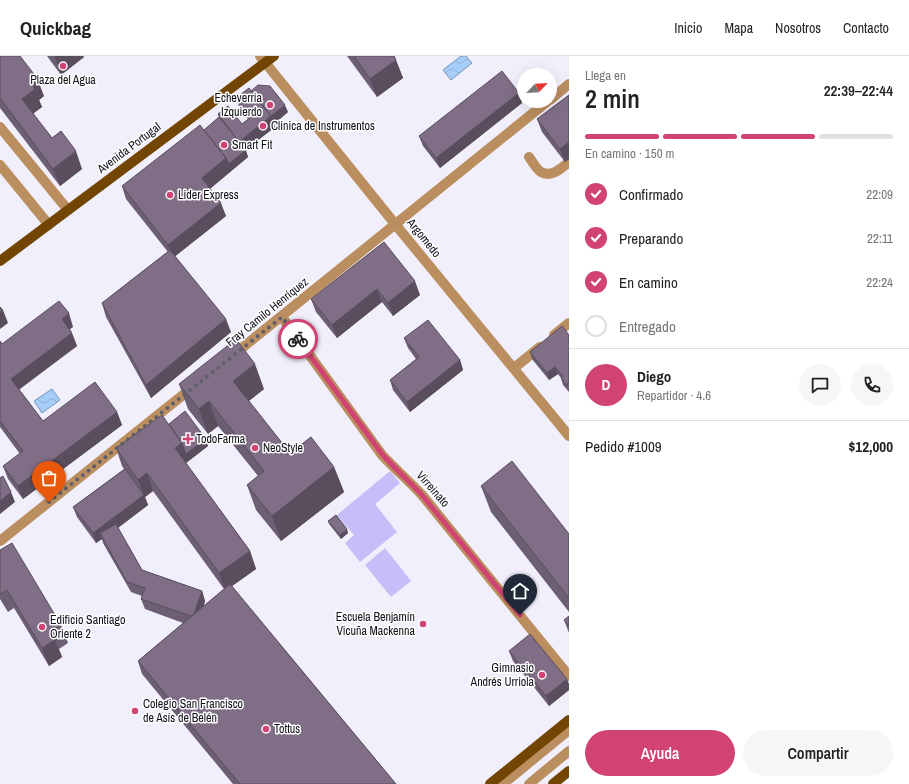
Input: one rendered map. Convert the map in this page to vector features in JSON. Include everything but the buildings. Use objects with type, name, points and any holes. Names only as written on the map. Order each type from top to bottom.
[{"type":"main road","name":"Avenida Portugal","points":[[0,261],[49,225],[262,59],[274,56]]},
{"type":"main road","points":[[490,784],[569,720]]},
{"type":"main road","points":[[553,784],[569,771]]},
{"type":"street","name":"Argomedo","points":[[262,59],[569,436]]},
{"type":"street","name":"Fray Camilo Henríquez","points":[[557,94],[569,84]]},
{"type":"street","name":"Fray Camilo Henríquez","points":[[227,361],[539,108]]},
{"type":"street","points":[[0,127],[68,210]]},
{"type":"street","points":[[529,157],[540,172],[546,173],[555,173],[569,162]]},
{"type":"street","points":[[0,165],[49,225]]},
{"type":"street","name":"Virreinato","points":[[282,317],[382,454],[422,495],[569,676]]},
{"type":"street","points":[[514,368],[569,323]]},
{"type":"street","points":[[0,541],[202,380]]},
{"type":"street","points":[[503,784],[569,730]]},
{"type":"street","points":[[529,784],[569,751]]},
{"type":"shaded area","points":[[390,471],[400,483],[375,504],[397,532],[360,562],[345,543],[354,535],[337,515]]},
{"type":"shaded area","points":[[385,548],[411,581],[391,597],[365,565]]},
{"type":"water","points":[[461,56],[466,56],[472,63],[451,80],[443,70]]},
{"type":"water","points":[[52,389],[60,400],[42,413],[34,401]]},
{"type":"way so far","points":[[49,502],[282,317],[298,339]]},
{"type":"place","name":"Plaza del Agua","points":[[63,66]]},
{"type":"place","name":"Echeverria Izquierdo","points":[[270,105]]},
{"type":"place","name":"Clinica de Instrumentos","points":[[263,126]]},
{"type":"place","name":"Smart Fit","points":[[224,145]]},
{"type":"place","name":"Lider Express","points":[[170,195]]},
{"type":"place","name":"TodoFarma","points":[[188,439]]},
{"type":"place","name":"NeoStyle","points":[[255,448]]},
{"type":"place","name":"Escuela Benjamín Vicuña Mackenna","points":[[423,624]]},
{"type":"place","name":"Edificio Santiago Oriente 2","points":[[42,627]]},
{"type":"place","name":"Gimnasio Andrés Urriola","points":[[542,675]]},
{"type":"place","name":"Colegio San Francisco de Asís de Belén","points":[[135,711]]},
{"type":"place","name":"Tottus","points":[[266,729]]},
{"type":"route","points":[[298,339],[382,454],[422,495],[520,615]]}]
